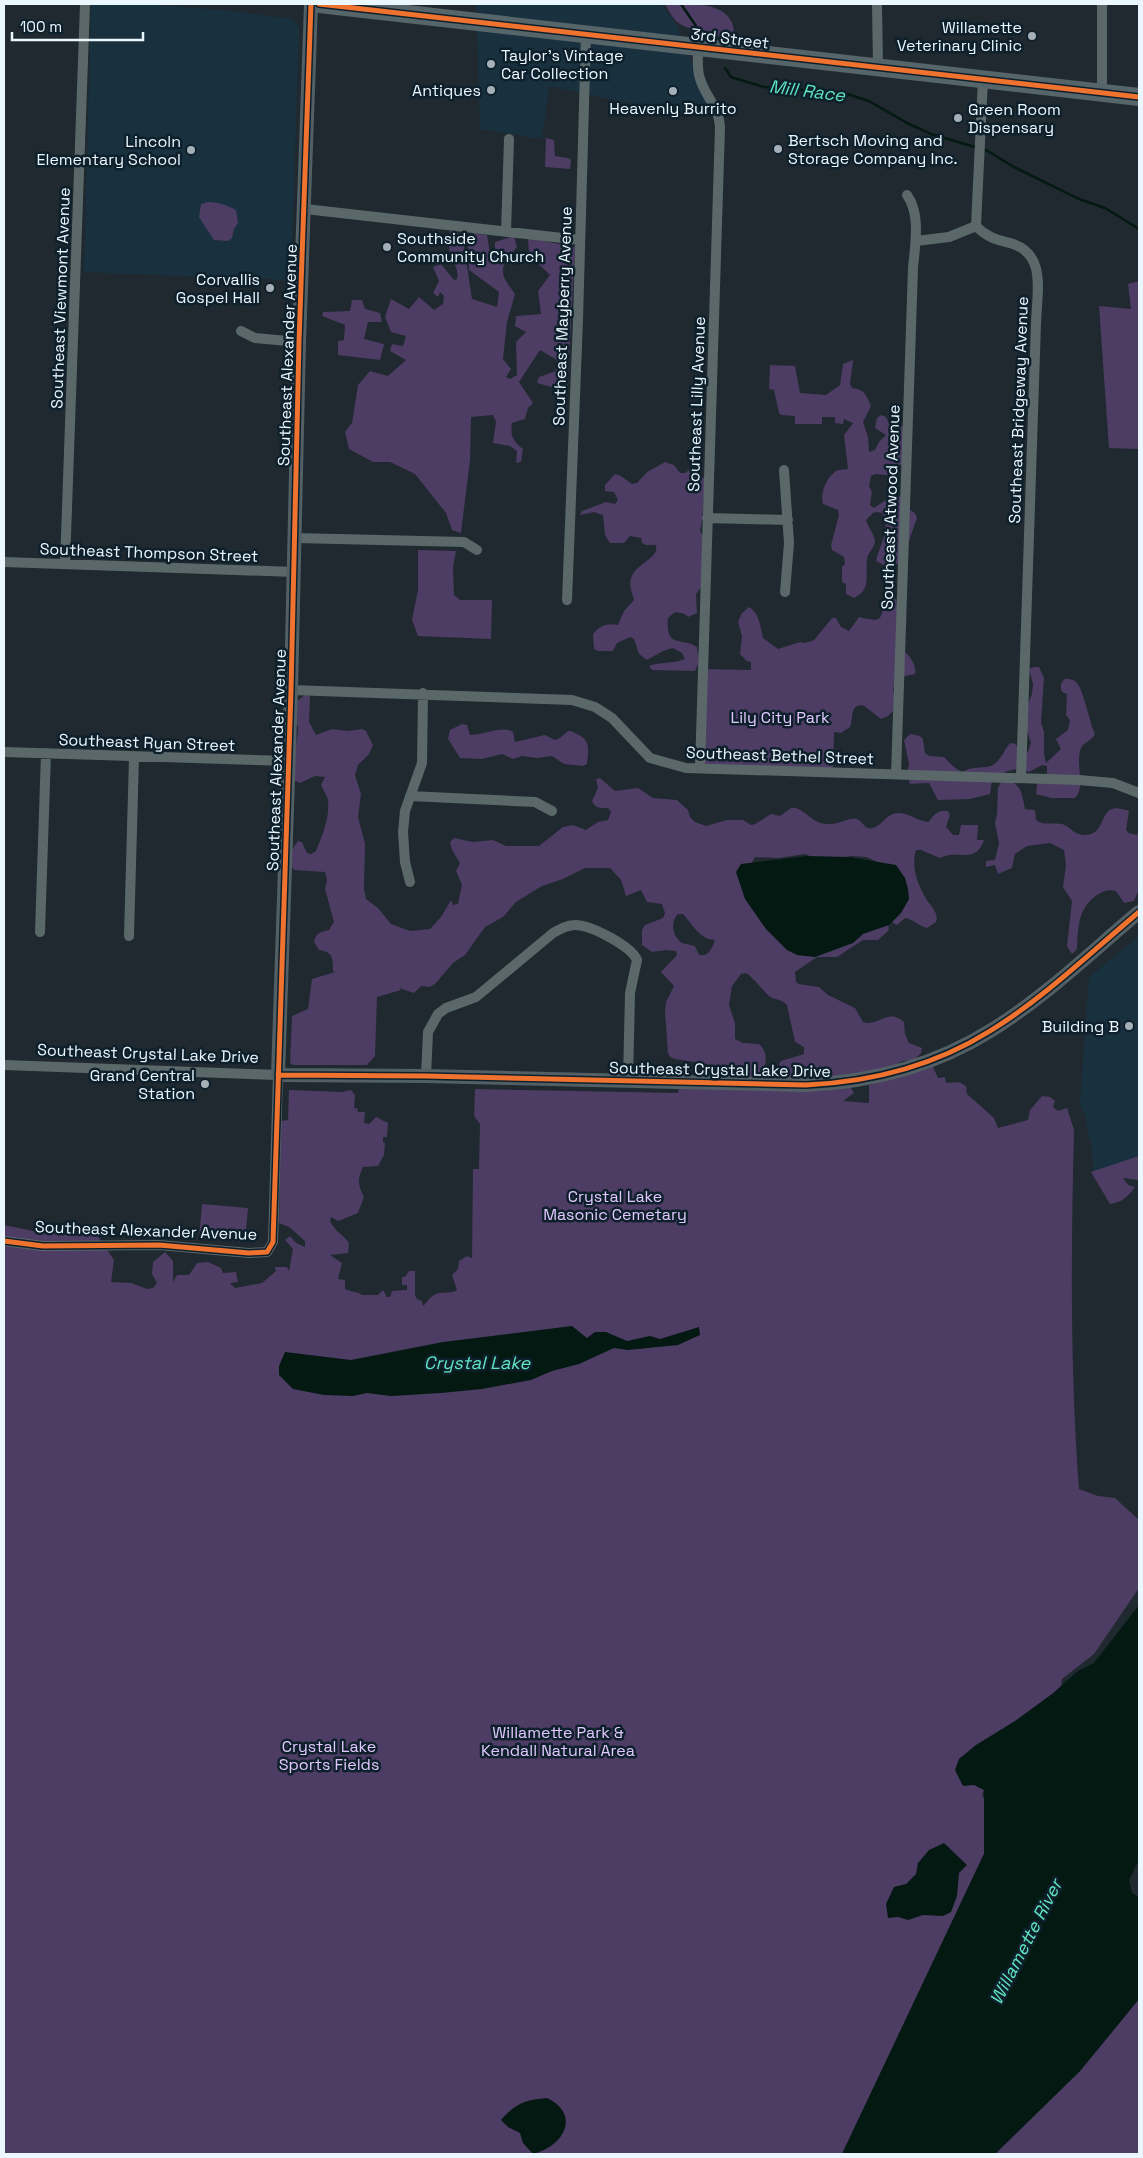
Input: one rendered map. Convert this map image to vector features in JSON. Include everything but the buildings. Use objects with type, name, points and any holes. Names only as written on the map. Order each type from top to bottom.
[{"type":"highway","name":"3rd Street","points":[[319,4],[1139,97]]},
{"type":"street","name":"Southeast Viewmont Avenue","points":[[65,564],[85,4]]},
{"type":"street","name":"Southeast Alexander Avenue","points":[[4,1241],[43,1246],[159,1245],[249,1253],[267,1252],[273,1242],[291,690],[299,342],[312,4]]},
{"type":"street","points":[[877,4],[878,68]]},
{"type":"street","points":[[1102,4],[1102,93]]},
{"type":"street","name":"Southeast Mayberry Avenue","points":[[567,600],[578,320],[586,34]]},
{"type":"street","name":"Southeast Lilly Avenue","points":[[698,47],[698,74],[702,85],[716,107],[720,127],[700,768]]},
{"type":"street","points":[[916,241],[949,237],[976,226],[983,79]]},
{"type":"street","points":[[506,232],[509,139]]},
{"type":"street","name":"Southeast Atwood Avenue","points":[[896,774],[913,268],[916,241],[912,204],[907,195]]},
{"type":"street","points":[[305,209],[580,240]]},
{"type":"street","name":"Southeast Bridgeway Avenue","points":[[976,226],[989,237],[1020,246],[1027,250],[1036,268],[1036,323],[1021,778]]},
{"type":"street","points":[[241,331],[255,338],[299,342]]},
{"type":"street","points":[[784,470],[789,543],[785,592]]},
{"type":"street","points":[[707,518],[788,520]]},
{"type":"street","points":[[295,538],[464,542],[477,550]]},
{"type":"street","name":"Southeast Thompson Street","points":[[4,562],[294,572]]},
{"type":"street","name":"Southeast Bethel Street","points":[[291,690],[423,693],[572,700],[604,712],[650,758],[686,768],[1080,780],[1124,786],[1139,792]]},
{"type":"street","points":[[410,882],[405,862],[403,832],[405,811],[417,779],[423,751],[423,693]]},
{"type":"street","name":"Southeast Ryan Street","points":[[4,752],[288,761]]},
{"type":"street","points":[[40,932],[46,753]]},
{"type":"street","points":[[129,936],[134,757]]},
{"type":"street","points":[[1124,786],[1139,784]]},
{"type":"street","points":[[410,796],[535,802],[552,811]]},
{"type":"street","name":"Southeast Crystal Lake Drive","points":[[4,1065],[278,1075],[426,1076],[806,1085],[840,1083],[874,1078],[904,1070],[959,1048],[1015,1016],[1139,912]]},
{"type":"street","points":[[426,1076],[428,1032],[438,1014],[446,1008],[476,997],[553,933],[561,928],[577,925],[598,932],[631,951],[637,960],[630,993],[628,1080]]},
{"type":"shaded area","name":"Lincoln Elementary School","points":[[91,4],[148,4],[231,11],[293,19],[299,27],[291,280],[84,272]]},
{"type":"shaded area","points":[[476,4],[662,4],[677,26],[713,114],[656,109],[549,86],[542,139],[480,129]]},
{"type":"shaded area","points":[[1139,936],[1139,1162],[1094,1174],[1091,1139],[1088,1137],[1086,1117],[1080,1104],[1089,977]]},
{"type":"green space","points":[[665,4],[702,5],[713,7],[723,12],[730,18],[734,28],[734,42],[725,42],[715,34],[682,25],[674,19]]},
{"type":"green space","points":[[546,138],[554,140],[555,156],[571,160],[570,169],[545,167]]},
{"type":"green space","points":[[208,202],[222,204],[236,210],[238,223],[232,238],[228,241],[214,240],[199,217],[201,204]]},
{"type":"green space","points":[[450,231],[456,231],[463,239],[472,299],[497,307],[499,292],[469,270],[468,245],[474,233],[487,235],[490,254],[495,257],[495,242],[514,236],[517,247],[507,260],[503,270],[503,275],[515,294],[507,322],[503,359],[511,369],[506,377],[510,379],[517,375],[516,342],[526,332],[515,326],[516,316],[541,314],[538,291],[550,275],[529,255],[528,238],[575,247],[566,414],[555,414],[555,388],[537,383],[539,377],[556,371],[557,360],[540,350],[519,382],[533,403],[528,408],[525,419],[512,423],[511,431],[513,438],[523,449],[521,462],[516,463],[517,451],[510,446],[493,443],[496,422],[493,415],[471,417],[470,460],[461,533],[452,530],[446,513],[415,474],[390,462],[373,462],[349,449],[345,432],[352,423],[358,385],[370,371],[388,376],[406,360],[390,351],[392,344],[403,346],[406,336],[391,332],[385,317],[391,299],[409,309],[419,297],[434,310],[443,304],[444,296],[440,292],[438,297],[433,293],[439,281],[433,267],[441,264],[454,280],[457,279],[457,270],[449,250]]},
{"type":"green space","points":[[1139,281],[1139,449],[1109,448],[1099,306],[1131,309],[1128,284]]},
{"type":"green space","points":[[352,300],[362,300],[365,309],[380,313],[382,322],[368,322],[364,339],[384,344],[380,360],[338,355],[338,341],[344,340],[345,325],[322,316],[323,312],[350,311]]},
{"type":"green space","points":[[853,360],[850,384],[852,388],[864,393],[871,406],[863,422],[868,437],[869,452],[875,450],[879,442],[886,435],[875,428],[877,418],[881,415],[886,417],[890,426],[901,425],[904,428],[902,464],[887,475],[875,474],[871,476],[869,486],[872,492],[870,505],[874,508],[888,499],[904,498],[907,508],[915,513],[917,518],[909,541],[903,548],[901,562],[889,568],[876,561],[884,537],[885,518],[882,513],[877,512],[873,513],[866,520],[875,542],[867,558],[865,586],[863,591],[854,598],[846,594],[846,584],[842,582],[842,567],[845,564],[844,557],[832,550],[831,545],[839,515],[838,510],[823,504],[822,500],[823,491],[832,474],[837,470],[848,469],[844,435],[853,423],[844,419],[843,424],[835,423],[835,417],[822,417],[822,424],[795,424],[795,416],[781,415],[779,413],[774,390],[769,389],[770,365],[795,366],[800,393],[826,395],[840,385],[843,364]]},
{"type":"green space","points":[[665,462],[674,465],[680,473],[685,473],[693,467],[705,480],[700,531],[705,539],[708,579],[696,594],[697,613],[688,617],[685,614],[675,612],[668,618],[669,634],[672,638],[697,647],[699,662],[695,671],[652,670],[649,666],[685,659],[682,653],[673,648],[647,660],[639,654],[634,639],[630,637],[617,643],[613,651],[598,651],[594,649],[593,634],[604,625],[618,625],[624,611],[634,600],[630,585],[632,576],[638,568],[651,558],[656,550],[656,545],[646,545],[642,543],[641,538],[630,536],[624,543],[610,543],[605,535],[603,515],[594,512],[580,515],[582,511],[606,502],[615,504],[618,500],[614,492],[605,491],[605,485],[615,474],[632,484],[637,483],[647,472]]},
{"type":"green space","points":[[418,550],[456,551],[453,567],[454,595],[460,600],[492,600],[491,639],[418,636],[412,620],[418,590]]},
{"type":"green space","name":"Lily City Park","points":[[887,597],[896,599],[905,652],[913,662],[915,674],[896,678],[893,689],[896,708],[888,716],[881,719],[863,705],[859,706],[854,710],[850,727],[841,733],[834,732],[833,773],[700,768],[703,669],[751,670],[751,662],[747,661],[740,654],[742,636],[738,622],[742,613],[749,607],[753,610],[759,621],[763,638],[778,649],[814,640],[832,618],[836,618],[841,627],[849,631],[859,617],[878,619]]},
{"type":"green space","points":[[1039,667],[1044,678],[1041,723],[1044,732],[1046,763],[1061,749],[1056,739],[1068,730],[1070,720],[1066,715],[1067,694],[1062,692],[1062,682],[1065,679],[1075,681],[1079,685],[1084,698],[1095,734],[1080,751],[1080,788],[1075,798],[1051,798],[1036,794],[1037,784],[1047,775],[1047,766],[1042,765],[1029,772],[1014,769],[1005,772],[992,780],[990,794],[970,799],[938,800],[929,783],[910,784],[907,774],[909,764],[904,740],[910,734],[920,736],[923,739],[925,753],[929,756],[944,757],[962,772],[971,768],[986,767],[994,764],[1010,743],[1016,744],[1019,753],[1024,754],[1028,752],[1031,743],[1026,728],[1026,708],[1032,694],[1033,684],[1029,669]]},
{"type":"green space","name":"Willamette Park & Kendall Natural Area","points":[[305,695],[310,696],[309,722],[316,735],[332,729],[348,731],[362,729],[366,731],[373,745],[369,754],[358,765],[355,775],[361,794],[358,817],[365,844],[364,889],[366,899],[378,908],[391,924],[410,931],[430,929],[441,917],[451,900],[453,905],[458,904],[462,885],[456,871],[460,863],[452,850],[450,842],[454,838],[473,842],[493,840],[506,846],[539,846],[563,827],[573,825],[586,830],[598,822],[608,820],[611,812],[608,808],[597,807],[592,801],[598,788],[596,779],[600,778],[615,791],[638,788],[653,798],[677,800],[688,810],[690,817],[695,822],[706,826],[727,820],[743,820],[751,825],[771,814],[780,816],[791,808],[800,810],[819,823],[833,824],[857,819],[870,828],[876,827],[887,817],[899,813],[929,822],[937,813],[948,811],[950,815],[946,827],[953,835],[959,835],[961,825],[978,825],[977,840],[984,840],[976,852],[966,855],[940,858],[921,850],[916,850],[914,862],[917,880],[937,918],[936,922],[927,928],[905,918],[897,925],[893,923],[880,863],[866,857],[851,856],[830,860],[817,859],[805,854],[779,858],[755,857],[750,866],[848,937],[888,924],[889,930],[878,940],[863,940],[837,957],[817,957],[795,972],[796,982],[819,987],[828,995],[855,1008],[863,1022],[873,1022],[888,1017],[898,1018],[904,1022],[905,1034],[909,1043],[922,1048],[921,1053],[914,1060],[902,1061],[882,1072],[849,1084],[854,1093],[843,1101],[869,1103],[869,1085],[933,1067],[938,1078],[945,1077],[946,1083],[959,1082],[966,1086],[967,1094],[994,1118],[998,1128],[1028,1120],[1030,1110],[1042,1096],[1050,1097],[1055,1101],[1053,1107],[1058,1111],[1067,1108],[1074,1130],[1072,1310],[1079,1489],[1098,1496],[1115,1498],[1139,1520],[1139,1588],[1094,1654],[1062,1679],[1061,1687],[987,1780],[982,1795],[984,1799],[984,1854],[842,2154],[4,2154],[4,1225],[38,1232],[93,1229],[114,1260],[111,1282],[131,1283],[147,1289],[153,1288],[157,1283],[152,1274],[153,1262],[165,1252],[173,1261],[173,1282],[177,1275],[189,1275],[197,1263],[208,1262],[221,1268],[223,1273],[236,1272],[238,1282],[230,1283],[235,1288],[262,1283],[276,1271],[275,1267],[287,1267],[289,1271],[293,1249],[285,1240],[290,1236],[296,1243],[305,1247],[305,1241],[289,1227],[279,1223],[281,1121],[288,1120],[289,1090],[342,1092],[351,1090],[355,1095],[354,1108],[357,1108],[358,1112],[365,1112],[364,1123],[369,1124],[376,1117],[388,1123],[387,1137],[383,1137],[383,1142],[385,1143],[384,1155],[378,1166],[363,1167],[361,1172],[359,1182],[364,1197],[358,1213],[338,1221],[331,1217],[332,1225],[349,1243],[348,1253],[330,1255],[342,1263],[338,1279],[345,1280],[345,1289],[347,1290],[362,1295],[378,1295],[383,1290],[387,1297],[390,1297],[392,1291],[407,1290],[407,1285],[402,1285],[402,1277],[405,1277],[409,1271],[415,1271],[415,1295],[417,1299],[422,1301],[423,1306],[434,1295],[457,1290],[452,1275],[458,1269],[459,1261],[467,1256],[472,1258],[473,1169],[479,1169],[480,1124],[474,1116],[475,1089],[678,1093],[681,1080],[713,1077],[713,1071],[707,1064],[675,1059],[670,1057],[668,1053],[665,1011],[666,1002],[674,986],[661,972],[677,955],[676,951],[652,952],[642,945],[642,930],[645,925],[663,918],[665,913],[662,904],[647,902],[641,890],[626,896],[621,880],[610,868],[585,868],[563,879],[542,886],[516,902],[503,917],[485,927],[465,955],[453,963],[435,984],[430,987],[421,986],[414,993],[399,988],[401,990],[377,997],[375,1056],[367,1065],[293,1065],[290,1063],[292,1016],[308,1009],[312,979],[335,972],[333,971],[330,954],[319,950],[314,942],[317,935],[329,930],[334,922],[325,889],[327,880],[325,872],[294,870],[289,862],[293,848],[298,841],[302,842],[307,853],[311,854],[316,851],[328,813],[327,798],[321,785],[325,777],[315,776],[300,783],[291,779],[298,731],[298,726],[293,718],[297,701]],"holes":[[[678,914],[683,914],[700,934],[715,940],[708,953],[699,955],[695,946],[682,943],[676,937],[673,925]],[[746,973],[769,996],[787,1005],[795,1042],[804,1047],[804,1054],[781,1061],[779,1068],[780,1072],[786,1077],[784,1082],[765,1079],[762,1075],[765,1055],[759,1044],[743,1043],[735,1039],[735,1023],[729,1005],[732,986],[741,974]]]},
{"type":"green space","points":[[462,724],[467,725],[470,735],[509,730],[513,732],[515,742],[545,735],[555,740],[568,731],[572,732],[583,737],[587,744],[587,764],[583,766],[564,764],[552,756],[537,758],[522,756],[513,759],[502,754],[482,759],[460,758],[448,739],[450,730]]},
{"type":"green space","points":[[1003,778],[1014,783],[1020,789],[1025,809],[1035,810],[1036,820],[1039,822],[1062,824],[1074,832],[1083,835],[1092,834],[1101,825],[1106,813],[1118,808],[1129,811],[1126,830],[1129,833],[1137,835],[1139,829],[1139,889],[1134,901],[1124,903],[1116,891],[1111,890],[1102,892],[1091,900],[1080,919],[1077,949],[1072,954],[1067,946],[1072,901],[1063,887],[1066,865],[1064,850],[1050,843],[1027,846],[1015,854],[1012,868],[998,874],[995,865],[986,867],[986,861],[995,860],[999,843],[995,823],[998,788]]},
{"type":"green space","points":[[1139,1156],[1139,1180],[1123,1178],[1128,1185],[1135,1187],[1130,1194],[1118,1202],[1110,1204],[1091,1172]]},
{"type":"green space","points":[[202,1204],[248,1208],[245,1242],[199,1238]]},
{"type":"green space","points":[[1139,1999],[1139,2154],[995,2154],[1080,2071]]},
{"type":"water","points":[[807,856],[849,857],[896,865],[905,878],[909,899],[901,913],[889,925],[863,934],[853,943],[815,957],[797,955],[787,950],[766,929],[745,899],[736,872],[741,864]]},
{"type":"water","name":"Crystal Lake","points":[[572,1326],[587,1338],[595,1332],[606,1332],[627,1341],[650,1336],[660,1339],[699,1327],[700,1335],[678,1345],[628,1350],[614,1348],[579,1364],[552,1371],[531,1380],[482,1389],[441,1393],[391,1396],[367,1393],[353,1396],[324,1395],[293,1389],[279,1375],[279,1366],[285,1352],[351,1360],[443,1342]]},
{"type":"water","name":"Willamette River","points":[[1139,1605],[1139,1860],[1129,1880],[1132,1893],[1139,1897],[1139,1999],[1080,2071],[995,2154],[842,2154],[984,1854],[984,1790],[974,1785],[963,1786],[955,1770],[959,1759],[976,1745],[1015,1721],[1052,1694],[1078,1671],[1094,1663]]},
{"type":"water","points":[[944,1843],[967,1865],[959,1873],[957,1896],[951,1912],[943,1916],[923,1915],[908,1920],[898,1917],[888,1918],[886,1904],[894,1887],[906,1884],[916,1874],[918,1863],[929,1850]]},
{"type":"water","points":[[547,2098],[558,2105],[564,2113],[566,2121],[564,2130],[560,2138],[553,2145],[533,2154],[523,2143],[520,2133],[508,2127],[501,2120],[521,2103]]},
{"type":"waterway","name":"Mill Race","points":[[681,4],[696,26]]},
{"type":"waterway","name":"Mill Race","points":[[725,68],[731,77],[764,87],[844,93],[869,101],[907,123],[931,134],[975,147]]},
{"type":"waterway","name":"Mill Race","points":[[986,150],[1014,167],[1079,199],[1105,208],[1139,229]]},
{"type":"cycle path","points":[[4,1241],[43,1246],[159,1245],[249,1253],[267,1252],[273,1242],[291,690],[299,342],[311,4]]},
{"type":"cycle path","points":[[319,4],[1139,97]]},
{"type":"cycle path","points":[[278,1075],[426,1076],[806,1085],[878,1076],[924,1063],[947,1054],[990,1031],[1029,1004],[1067,974],[1139,912]]},
{"type":"place","name":"Willamette Veterinary Clinic","points":[[1032,36]]},
{"type":"place","name":"Taylor's Vintage Car Collection","points":[[491,64]]},
{"type":"place","name":"Antiques","points":[[491,90]]},
{"type":"place","name":"Heavenly Burrito","points":[[673,91]]},
{"type":"place","name":"Green Room Dispensary","points":[[958,118]]},
{"type":"place","name":"Bertsch Moving and Storage Company Inc.","points":[[778,149]]},
{"type":"place","name":"Lincoln Elementary School","points":[[191,150]]},
{"type":"place","name":"Southside Community Church","points":[[387,247]]},
{"type":"place","name":"Corvallis Gospel Hall","points":[[270,288]]},
{"type":"place","name":"Building B","points":[[1129,1026]]},
{"type":"place","name":"Grand Central Station","points":[[205,1084]]},
{"type":"park label","name":"Crystal Lake Masonic Cemetary","points":[[615,1205]]},
{"type":"park label","name":"Crystal Lake Sports Fields","points":[[329,1755]]}]
